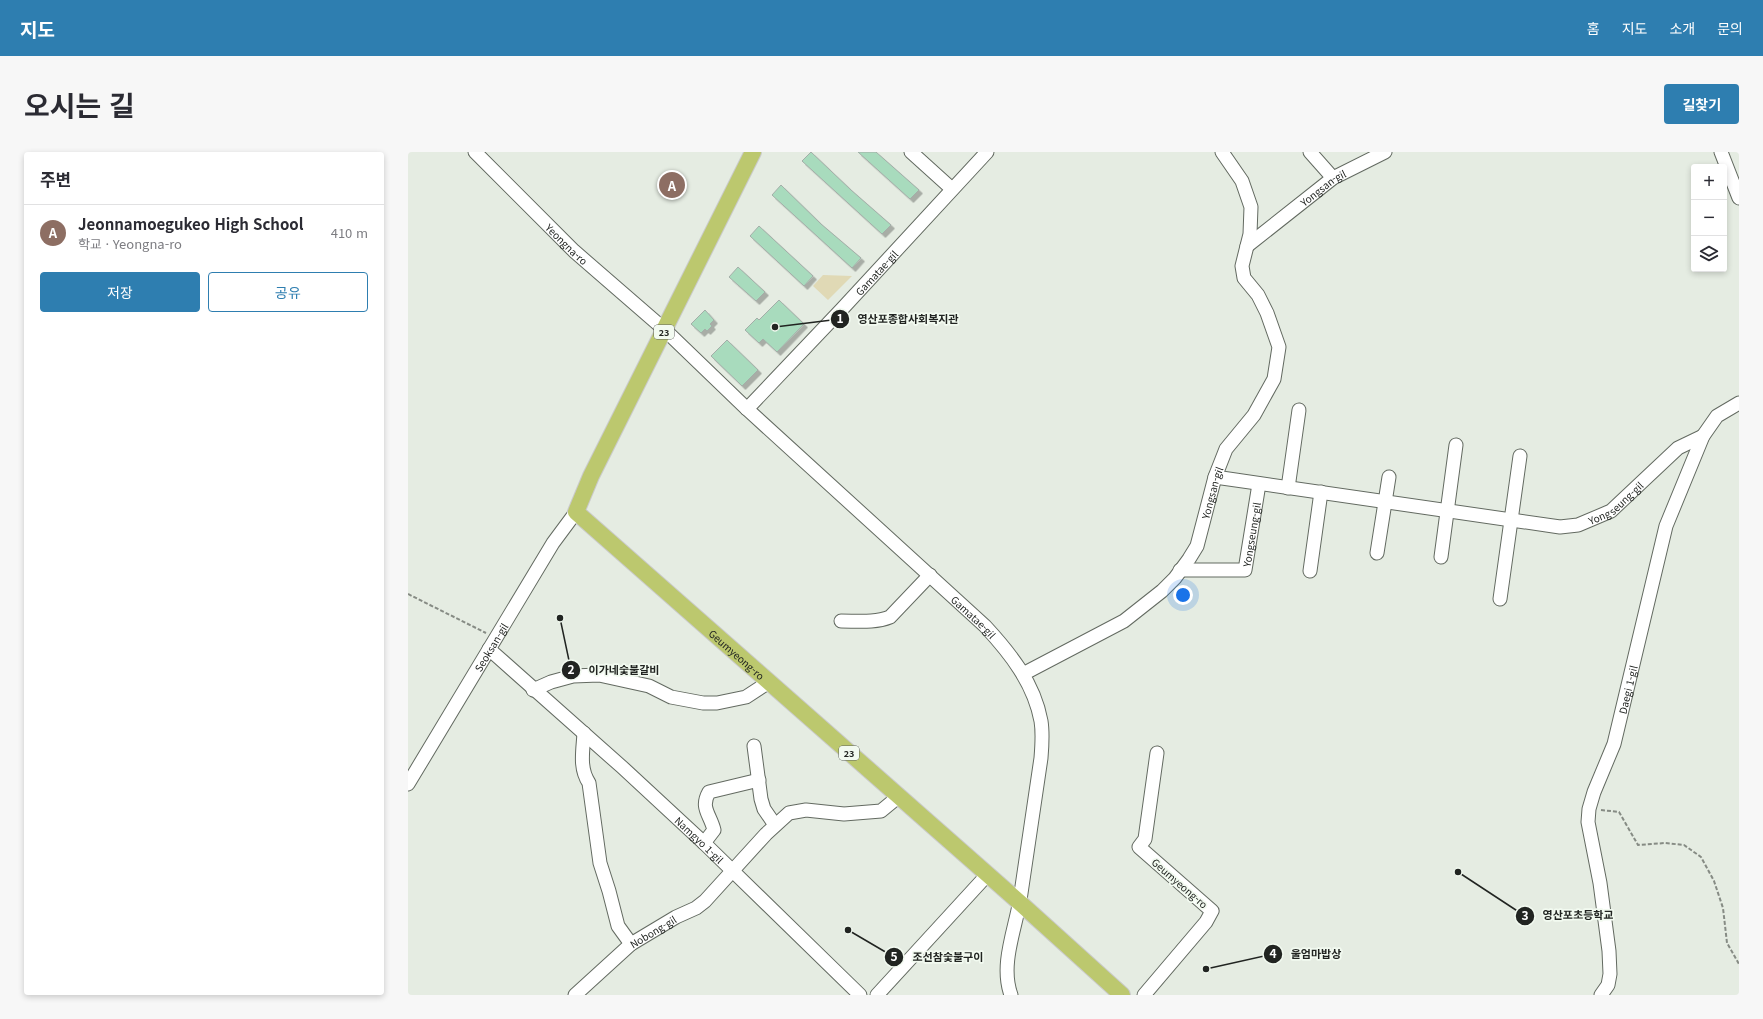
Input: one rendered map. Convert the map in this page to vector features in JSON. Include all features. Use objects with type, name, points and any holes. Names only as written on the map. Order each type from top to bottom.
[{"type":"main road","name":"23","points":[[576,512],[591,476],[753,152]]},
{"type":"main road","name":"Geumyeong-ro","points":[[576,512],[988,874],[1122,995]]},
{"type":"street","name":"Yeongna-ro","points":[[475,152],[574,251],[665,330]]},
{"type":"street","points":[[911,152],[952,189]]},
{"type":"street","name":"Gamatae-gil","points":[[747,408],[842,309],[987,152]]},
{"type":"street","name":"Yongsan-gil","points":[[1023,674],[1124,621],[1167,587],[1197,546],[1215,477],[1226,449],[1254,415],[1274,379],[1279,347],[1268,313],[1258,295],[1244,278],[1242,266],[1250,234],[1251,207],[1242,181],[1222,152]]},
{"type":"street","points":[[1310,152],[1333,178]]},
{"type":"street","name":"Yongsan-gil","points":[[1247,246],[1333,178],[1385,152]]},
{"type":"street","points":[[1721,152],[1739,198]]},
{"type":"street","name":"Gamatae-gil","points":[[665,330],[747,408],[985,626],[1003,644],[1023,674],[1039,711],[1042,737],[1041,758],[1019,902]]},
{"type":"street","name":"Daegi 1-gil","points":[[1600,995],[1608,985],[1610,974],[1609,951],[1600,883],[1588,822],[1589,809],[1594,792],[1614,744],[1666,526],[1703,436],[1717,416],[1739,403]]},
{"type":"street","points":[[1288,488],[1299,410]]},
{"type":"street","name":"Yongseung-gil","points":[[1215,477],[1560,527],[1569,527],[1578,525],[1611,511],[1678,448],[1703,436]]},
{"type":"street","points":[[1440,557],[1456,445]]},
{"type":"street","points":[[1500,599],[1520,456]]},
{"type":"street","points":[[1377,553],[1389,477]]},
{"type":"street","name":"Yongseung-gil","points":[[1180,570],[1245,570],[1259,484]]},
{"type":"street","points":[[1310,571],[1320,492]]},
{"type":"street","name":"Seoksan-gil","points":[[408,784],[553,543],[576,512]]},
{"type":"street","points":[[841,622],[883,620],[890,617],[930,575]]},
{"type":"street","name":"Namgyo 1-gil","points":[[493,644],[533,690],[584,733],[704,843],[860,995]]},
{"type":"street","points":[[533,690],[569,677],[599,675],[649,686],[671,697],[702,704],[717,703],[746,697],[769,682]]},
{"type":"street","points":[[584,733],[582,761],[584,774],[589,783],[600,863],[618,926],[631,944]]},
{"type":"street","points":[[754,746],[758,780],[764,808],[775,825]]},
{"type":"street","name":"Geumyeong-ro","points":[[1144,995],[1206,922],[1212,911],[1139,847],[1145,839],[1157,754]]},
{"type":"street","points":[[704,843],[714,830],[704,801],[710,792],[758,780]]},
{"type":"street","points":[[733,872],[775,825],[795,811],[806,810],[844,814],[881,811],[898,796]]},
{"type":"street","name":"Nobong-gil","points":[[575,995],[631,944],[676,917],[696,908],[733,872]]},
{"type":"street","points":[[877,995],[988,874]]},
{"type":"street","points":[[1011,995],[1008,985],[1008,962],[1019,902]]},
{"type":"path","points":[[408,594],[493,644]]},
{"type":"path","points":[[1589,809],[1619,812],[1638,845],[1665,843],[1684,845],[1701,857],[1714,881],[1723,908],[1727,943],[1739,964]]},
{"type":"shaded area","points":[[823,275],[852,276],[828,300],[813,286]]},
{"type":"building","points":[[811,152],[891,225],[882,234],[802,161]]},
{"type":"building","points":[[858,152],[876,152],[919,190],[910,199]]},
{"type":"building","points":[[781,185],[821,224],[861,258],[852,268],[772,195]]},
{"type":"building","points":[[759,226],[813,276],[804,286],[750,236]]},
{"type":"building","points":[[738,267],[765,292],[756,301],[729,277]]},
{"type":"building","points":[[779,300],[804,324],[777,352],[763,339],[759,343],[745,330],[757,318],[759,320]]},
{"type":"building","points":[[705,310],[714,320],[710,324],[712,326],[707,331],[705,329],[701,333],[691,324]]},
{"type":"building","points":[[727,340],[758,370],[742,386],[711,356]]},
{"type":"place","name":"Jeonnamoegukeo High School","points":[[672,185]]},
{"type":"place","name":"영산포종합사회복지관","points":[[775,327]]},
{"type":"place","name":"이가네숯불갈비","points":[[560,618]]},
{"type":"place","name":"영산포초등학교","points":[[1458,872]]},
{"type":"place","name":"조선참숯불구이","points":[[848,930]]},
{"type":"place","name":"울엄마밥상","points":[[1206,969]]}]
